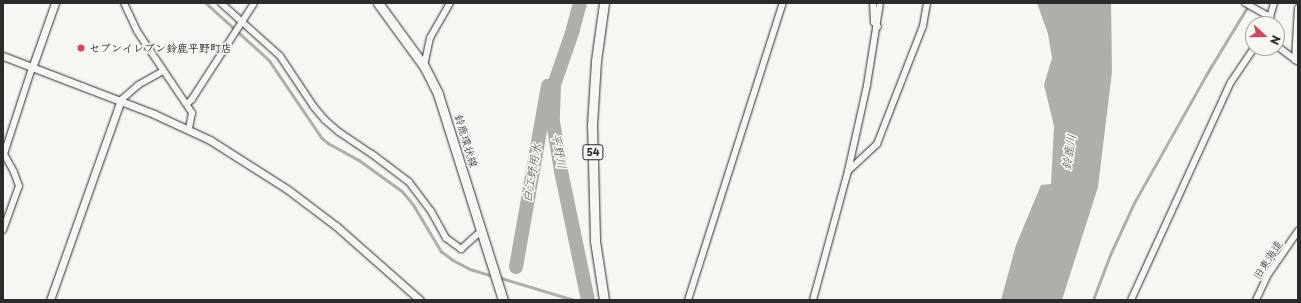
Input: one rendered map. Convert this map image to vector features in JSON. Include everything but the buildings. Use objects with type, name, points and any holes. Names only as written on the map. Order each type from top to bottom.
[{"type":"main road","name":"鈴鹿環状線","points":[[378,3],[424,66],[438,94],[450,127],[501,296]]},
{"type":"main road","name":"54","points":[[604,3],[596,61],[592,124],[595,241],[604,300]]},
{"type":"street","points":[[3,230],[19,186],[14,172],[3,155],[55,3]]},
{"type":"street","points":[[124,3],[130,20],[192,113],[189,129]]},
{"type":"street","points":[[222,3],[240,23],[285,61],[314,108],[325,120],[339,132],[372,154],[409,182],[431,211],[446,238],[461,249],[481,231]]},
{"type":"street","points":[[187,104],[192,99],[254,3]]},
{"type":"street","points":[[424,66],[430,38],[450,3]]},
{"type":"street","points":[[688,300],[783,3]]},
{"type":"street","points":[[873,3],[874,22],[878,27]]},
{"type":"street","points":[[813,300],[848,171],[878,27],[880,3]]},
{"type":"street","points":[[848,171],[877,144],[923,26],[927,3]]},
{"type":"street","points":[[1245,3],[1268,16]]},
{"type":"street","points":[[1270,16],[1274,3]]},
{"type":"street","points":[[1297,61],[1298,8]]},
{"type":"street","points":[[1285,52],[1297,61]]},
{"type":"street","points":[[3,56],[121,100],[189,129],[247,162],[288,189],[342,230],[420,300]]},
{"type":"street","points":[[1131,300],[1231,82],[1249,56]]},
{"type":"street","points":[[50,300],[121,100],[138,85],[163,70]]},
{"type":"street","name":"旧東海道","points":[[1256,300],[1267,276],[1298,231]]},
{"type":"water","name":"鈴鹿川","points":[[1037,3],[1111,3],[1112,72],[1098,187],[1062,300],[1001,300],[1016,245],[1041,185],[1051,184],[1054,126],[1044,85],[1052,58],[1048,34]]},
{"type":"waterway","points":[[206,3],[269,60],[322,138],[328,143],[359,160],[402,191],[413,204],[441,251],[453,260],[470,269],[493,276]]},
{"type":"waterway","name":"平野川","points":[[580,3],[573,30],[554,85],[553,122],[561,171],[588,300]]},
{"type":"waterway","points":[[1093,300],[1110,255],[1134,203],[1206,75],[1248,6]]},
{"type":"waterway","name":"白江野用水","points":[[516,267],[548,86]]},
{"type":"waterway","points":[[498,277],[574,300]]},
{"type":"place","name":"セブンイレブン鈴鹿平野町店","points":[[81,48]]}]
